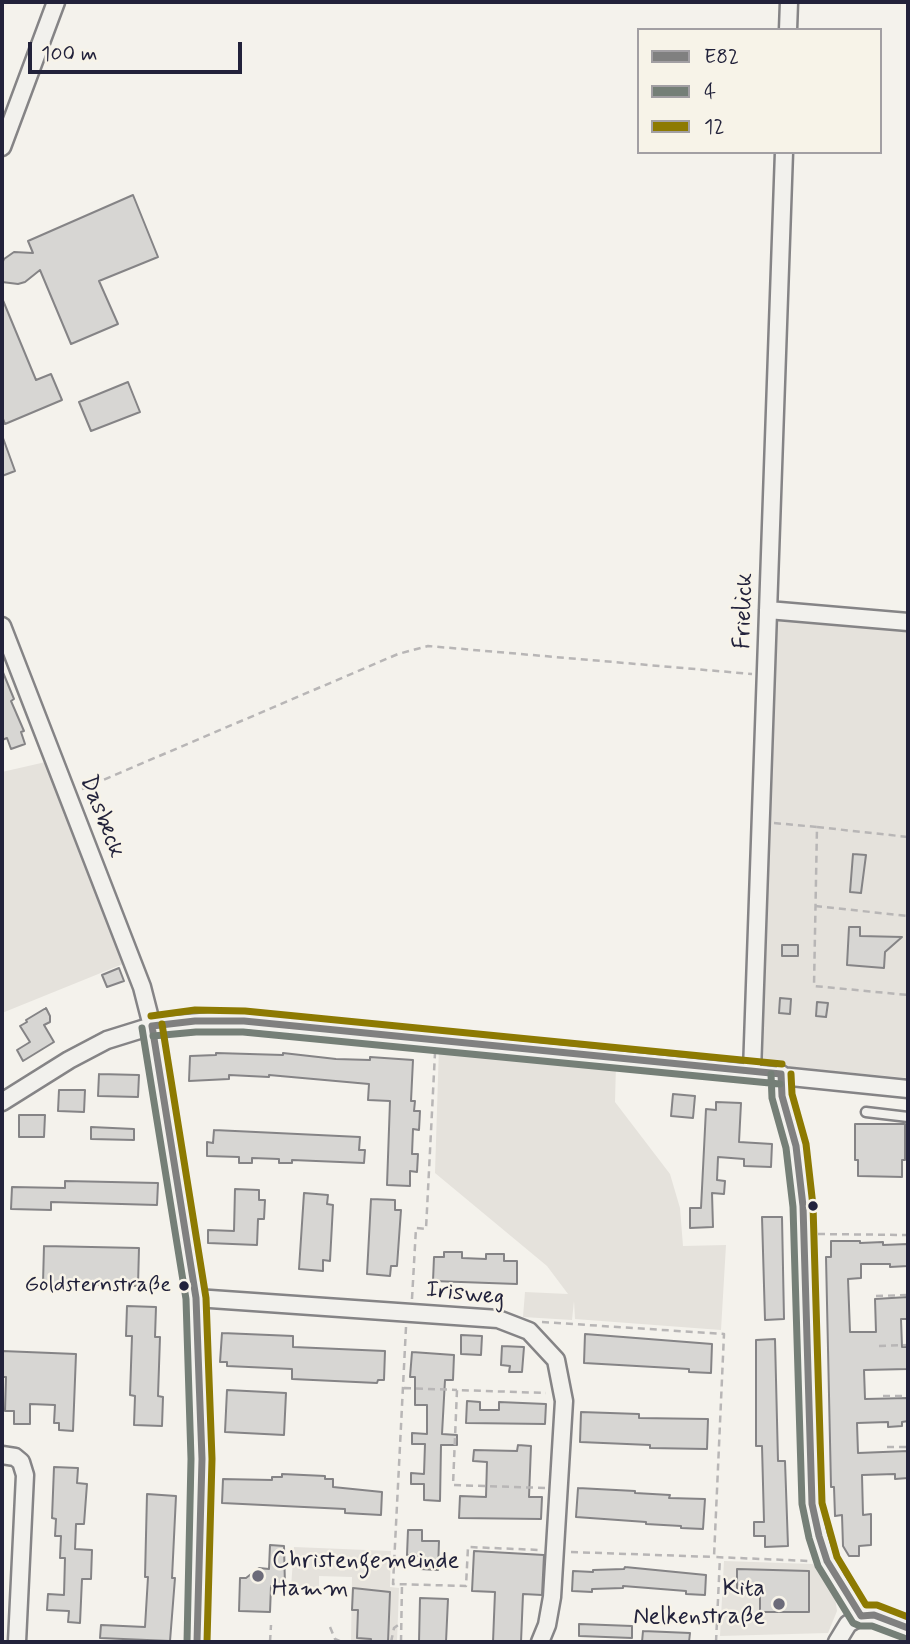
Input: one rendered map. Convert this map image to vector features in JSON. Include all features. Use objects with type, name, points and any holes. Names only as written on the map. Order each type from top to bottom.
[{"type":"street","points":[[2,147],[56,2]]},
{"type":"street","points":[[788,28],[789,2]]},
{"type":"street","name":"Frielick","points":[[752,1071],[784,154]]},
{"type":"street","points":[[768,610],[908,622]]},
{"type":"street","name":"Dasbeck","points":[[2,625],[142,987],[152,1026]]},
{"type":"street","points":[[2,1102],[107,1040],[152,1026],[195,1021],[244,1020],[908,1088]]},
{"type":"street","points":[[152,1026],[196,1298],[202,1459],[197,1642]]},
{"type":"street","points":[[781,1074],[782,1096],[796,1146],[800,1174],[812,1504],[827,1561],[861,1616]]},
{"type":"street","name":"Irisweg","points":[[196,1298],[498,1319],[529,1331],[556,1360],[564,1394],[556,1551],[547,1625],[540,1642]]},
{"type":"street","points":[[2,1455],[15,1457],[21,1462],[25,1475],[17,1642]]},
{"type":"street","points":[[837,1642],[848,1624],[861,1616],[874,1615],[908,1628]]},
{"type":"lane","points":[[866,1112],[908,1117]]},
{"type":"path","points":[[73,793],[398,654],[428,646],[765,676]]},
{"type":"path","points":[[761,821],[908,836]]},
{"type":"path","points":[[817,827],[814,986],[908,995]]},
{"type":"path","points":[[815,906],[908,916]]},
{"type":"path","points":[[436,1040],[426,1229],[416,1228],[403,1388],[393,1584],[466,1586],[468,1547],[827,1561]]},
{"type":"path","points":[[804,1234],[908,1235]]},
{"type":"path","points":[[876,1296],[908,1295]]},
{"type":"path","points":[[529,1331],[539,1322],[724,1334],[715,1557]]},
{"type":"path","points":[[879,1346],[908,1345]]},
{"type":"path","points":[[403,1388],[564,1394]]},
{"type":"path","points":[[457,1390],[453,1485],[559,1488]]},
{"type":"path","points":[[883,1396],[908,1396]]},
{"type":"path","points":[[887,1447],[908,1447]]},
{"type":"path","points":[[716,1642],[720,1557]]},
{"type":"path","points":[[401,1642],[402,1584]]},
{"type":"path","points":[[391,1642],[394,1628],[401,1623]]},
{"type":"path","points":[[270,1642],[271,1625]]},
{"type":"path","points":[[330,1627],[335,1639],[342,1642]]},
{"type":"shaded area","points":[[772,615],[908,627],[908,1078],[759,1064]]},
{"type":"shaded area","points":[[50,761],[123,964],[2,1013],[2,772]]},
{"type":"shaded area","points":[[439,1046],[616,1064],[615,1102],[670,1174],[680,1208],[683,1246],[726,1245],[721,1330],[575,1319],[574,1301],[572,1320],[523,1317],[525,1292],[568,1294],[547,1266],[435,1173]]},
{"type":"shaded area","points":[[294,1547],[391,1551],[390,1587],[399,1588],[397,1642],[351,1642],[352,1577],[319,1576],[319,1588],[291,1587]]},
{"type":"shaded area","name":"Kita Nelkenstraße","points":[[724,1561],[813,1564],[835,1597],[837,1611],[828,1633],[720,1636]]},
{"type":"building","points":[[133,195],[158,257],[99,281],[118,324],[71,344],[40,270],[25,282],[2,282],[4,259],[14,252],[33,253],[28,241]]},
{"type":"building","points":[[2,298],[36,380],[51,374],[62,400],[5,424],[2,416]]},
{"type":"building","points":[[128,382],[140,412],[91,431],[79,402]]},
{"type":"building","points":[[2,439],[15,471],[2,476]]},
{"type":"building","points":[[2,670],[24,731],[21,732],[25,744],[11,749],[7,738],[2,740]]},
{"type":"building","points":[[853,854],[866,855],[861,893],[850,892]]},
{"type":"building","points":[[849,927],[860,927],[860,936],[902,937],[885,952],[884,968],[847,965]]},
{"type":"building","points":[[782,945],[798,945],[798,956],[782,956]]},
{"type":"building","points":[[119,968],[124,981],[107,987],[102,975]]},
{"type":"building","points":[[780,998],[791,999],[790,1014],[779,1013]]},
{"type":"building","points":[[817,1002],[828,1003],[826,1017],[816,1016]]},
{"type":"building","points":[[46,1008],[50,1022],[44,1025],[54,1042],[23,1061],[17,1050],[30,1042],[20,1026]]},
{"type":"building","points":[[216,1053],[283,1053],[336,1059],[370,1060],[370,1057],[413,1060],[411,1101],[415,1101],[414,1111],[420,1111],[419,1130],[413,1129],[412,1154],[418,1154],[417,1172],[410,1171],[410,1186],[387,1185],[390,1101],[368,1100],[369,1084],[269,1075],[229,1075],[229,1079],[189,1081],[190,1056]]},
{"type":"building","points":[[99,1074],[139,1075],[138,1097],[98,1096]]},
{"type":"building","points":[[59,1090],[85,1090],[84,1112],[58,1111]]},
{"type":"building","points":[[673,1094],[695,1096],[693,1118],[671,1116]]},
{"type":"building","points":[[716,1102],[741,1103],[739,1142],[772,1144],[771,1167],[744,1166],[744,1159],[718,1157],[717,1180],[725,1181],[724,1194],[712,1193],[713,1227],[690,1228],[690,1208],[701,1208],[706,1109],[716,1110]]},
{"type":"building","points":[[19,1115],[45,1115],[44,1137],[19,1137]]},
{"type":"building","points":[[855,1124],[905,1124],[902,1177],[858,1176]]},
{"type":"building","points":[[91,1127],[134,1129],[134,1140],[91,1139]]},
{"type":"building","points":[[214,1130],[360,1137],[359,1150],[365,1150],[364,1163],[292,1160],[292,1163],[279,1163],[279,1159],[252,1158],[252,1163],[239,1163],[239,1157],[207,1156],[207,1142],[213,1143]]},
{"type":"building","points":[[65,1181],[158,1183],[157,1205],[51,1202],[51,1210],[11,1209],[12,1187],[65,1188]]},
{"type":"building","points":[[235,1189],[259,1190],[259,1200],[265,1200],[264,1219],[258,1219],[257,1245],[208,1243],[208,1230],[234,1231]]},
{"type":"building","points":[[304,1193],[328,1195],[327,1204],[333,1205],[330,1261],[323,1260],[323,1271],[299,1269]]},
{"type":"building","points":[[371,1199],[395,1200],[395,1210],[401,1210],[397,1266],[391,1266],[390,1276],[367,1274]]},
{"type":"building","points":[[762,1217],[782,1217],[784,1319],[765,1320]]},
{"type":"building","points":[[831,1241],[908,1244],[908,1266],[861,1264],[861,1278],[848,1279],[850,1332],[876,1332],[875,1299],[908,1297],[908,1319],[901,1319],[902,1347],[908,1347],[908,1369],[864,1370],[865,1399],[908,1398],[908,1421],[902,1422],[902,1426],[888,1427],[888,1422],[857,1423],[858,1453],[908,1451],[908,1478],[895,1479],[895,1474],[862,1475],[863,1515],[871,1514],[871,1545],[859,1546],[859,1556],[849,1556],[843,1546],[842,1515],[835,1516],[834,1487],[831,1487],[826,1257],[831,1257]]},
{"type":"building","points":[[44,1246],[139,1248],[138,1286],[43,1283]]},
{"type":"building","points":[[444,1252],[462,1252],[462,1258],[486,1259],[486,1254],[504,1254],[504,1261],[517,1261],[517,1284],[433,1281],[434,1257],[444,1257]]},
{"type":"building","points":[[127,1306],[156,1307],[155,1337],[160,1337],[158,1396],[163,1397],[162,1426],[134,1425],[135,1396],[130,1395],[132,1336],[126,1336]]},
{"type":"building","points":[[222,1333],[293,1336],[293,1347],[385,1351],[384,1380],[378,1380],[377,1383],[292,1379],[292,1369],[227,1366],[227,1362],[220,1362]]},
{"type":"building","points":[[585,1334],[712,1344],[711,1373],[689,1372],[689,1369],[584,1363]]},
{"type":"building","points":[[461,1335],[482,1336],[481,1355],[461,1354]]},
{"type":"building","points":[[775,1339],[778,1461],[785,1461],[788,1546],[765,1547],[765,1536],[754,1536],[754,1522],[764,1522],[762,1446],[756,1446],[756,1340]]},
{"type":"building","points":[[502,1346],[524,1347],[522,1372],[509,1372],[510,1366],[501,1365]]},
{"type":"building","points":[[2,1351],[76,1354],[73,1431],[59,1430],[59,1423],[54,1423],[55,1405],[30,1404],[30,1424],[14,1424],[14,1411],[5,1411],[6,1377],[2,1377]]},
{"type":"building","points":[[412,1352],[454,1355],[453,1380],[445,1380],[442,1434],[457,1435],[457,1445],[441,1445],[440,1501],[424,1500],[424,1484],[411,1484],[411,1473],[424,1474],[425,1444],[412,1444],[412,1433],[427,1434],[427,1405],[415,1405],[415,1377],[410,1377]]},
{"type":"building","points":[[227,1390],[286,1393],[284,1435],[225,1432]]},
{"type":"building","points":[[467,1401],[480,1402],[480,1410],[499,1410],[499,1402],[546,1404],[545,1424],[466,1423]]},
{"type":"building","points":[[581,1412],[639,1414],[639,1418],[708,1419],[707,1449],[650,1448],[650,1445],[580,1442]]},
{"type":"building","points":[[518,1445],[531,1446],[529,1497],[542,1497],[541,1519],[459,1518],[460,1496],[486,1497],[487,1462],[473,1461],[474,1450],[517,1451]]},
{"type":"building","points":[[54,1467],[78,1468],[77,1483],[87,1484],[84,1524],[76,1524],[75,1549],[92,1550],[91,1579],[82,1579],[80,1623],[68,1622],[69,1611],[47,1610],[48,1594],[64,1595],[65,1558],[60,1558],[61,1536],[55,1536],[56,1519],[52,1518]]},
{"type":"building","points":[[282,1474],[325,1476],[325,1479],[333,1479],[333,1487],[382,1492],[381,1515],[345,1513],[345,1509],[222,1503],[223,1479],[272,1480],[272,1477],[282,1477]]},
{"type":"building","points":[[578,1488],[635,1491],[670,1495],[669,1498],[705,1499],[703,1529],[576,1517]]},
{"type":"building","points":[[147,1494],[176,1496],[172,1578],[175,1578],[170,1641],[100,1638],[101,1625],[145,1627],[148,1577],[145,1577]]},
{"type":"building","points":[[408,1530],[422,1530],[422,1541],[439,1541],[438,1570],[420,1569],[421,1556],[407,1555]]},
{"type":"building","points":[[270,1545],[284,1546],[285,1586],[271,1586],[270,1612],[239,1611],[240,1578],[246,1578],[259,1568],[269,1569]]},
{"type":"building","points":[[474,1551],[544,1555],[542,1595],[523,1594],[521,1642],[493,1642],[495,1592],[472,1591]]},
{"type":"building","points":[[625,1567],[706,1575],[705,1595],[623,1586],[592,1589],[592,1592],[572,1591],[573,1571],[593,1572]]},
{"type":"building","points":[[737,1569],[809,1571],[809,1612],[760,1612],[760,1592],[737,1591]]},
{"type":"building","points":[[353,1588],[390,1592],[388,1642],[371,1642],[371,1639],[357,1638],[358,1610],[352,1610]]},
{"type":"building","points":[[420,1598],[448,1599],[446,1642],[419,1642]]},
{"type":"building","points":[[579,1624],[632,1626],[632,1638],[579,1636]]},
{"type":"building","points":[[643,1631],[690,1633],[689,1642],[642,1642]]},
{"type":"transit line","name":"12","points":[[151,1016],[195,1010],[245,1011],[782,1064]]},
{"type":"transit line","name":"E82","points":[[152,1026],[195,1021],[244,1021],[781,1074]]},
{"type":"transit line","name":"12","points":[[162,1024],[206,1298],[212,1459],[207,1642]]},
{"type":"transit line","name":"E82","points":[[152,1026],[196,1298],[202,1459],[197,1642]]},
{"type":"transit line","name":"4","points":[[142,1028],[186,1299],[191,1459],[187,1642]]},
{"type":"transit line","name":"4","points":[[153,1036],[243,1032],[780,1084]]},
{"type":"transit line","name":"4","points":[[771,1074],[772,1098],[786,1148],[793,1207],[802,1504],[809,1538],[818,1566],[853,1623],[872,1626],[904,1638]]},
{"type":"transit line","name":"E82","points":[[781,1074],[782,1096],[796,1146],[803,1206],[812,1504],[819,1536],[827,1561],[861,1616],[874,1615],[908,1628]]},
{"type":"transit line","name":"12","points":[[791,1074],[792,1094],[806,1144],[813,1206],[822,1503],[837,1557],[866,1605],[877,1605],[908,1617]]},
{"type":"place","name":"Goldsternstraße","points":[[184,1286]]},
{"type":"place","name":"Christengemeinde Hamm","points":[[258,1576]]},
{"type":"place","name":"Kita Nelkenstraße","points":[[779,1604]]}]
